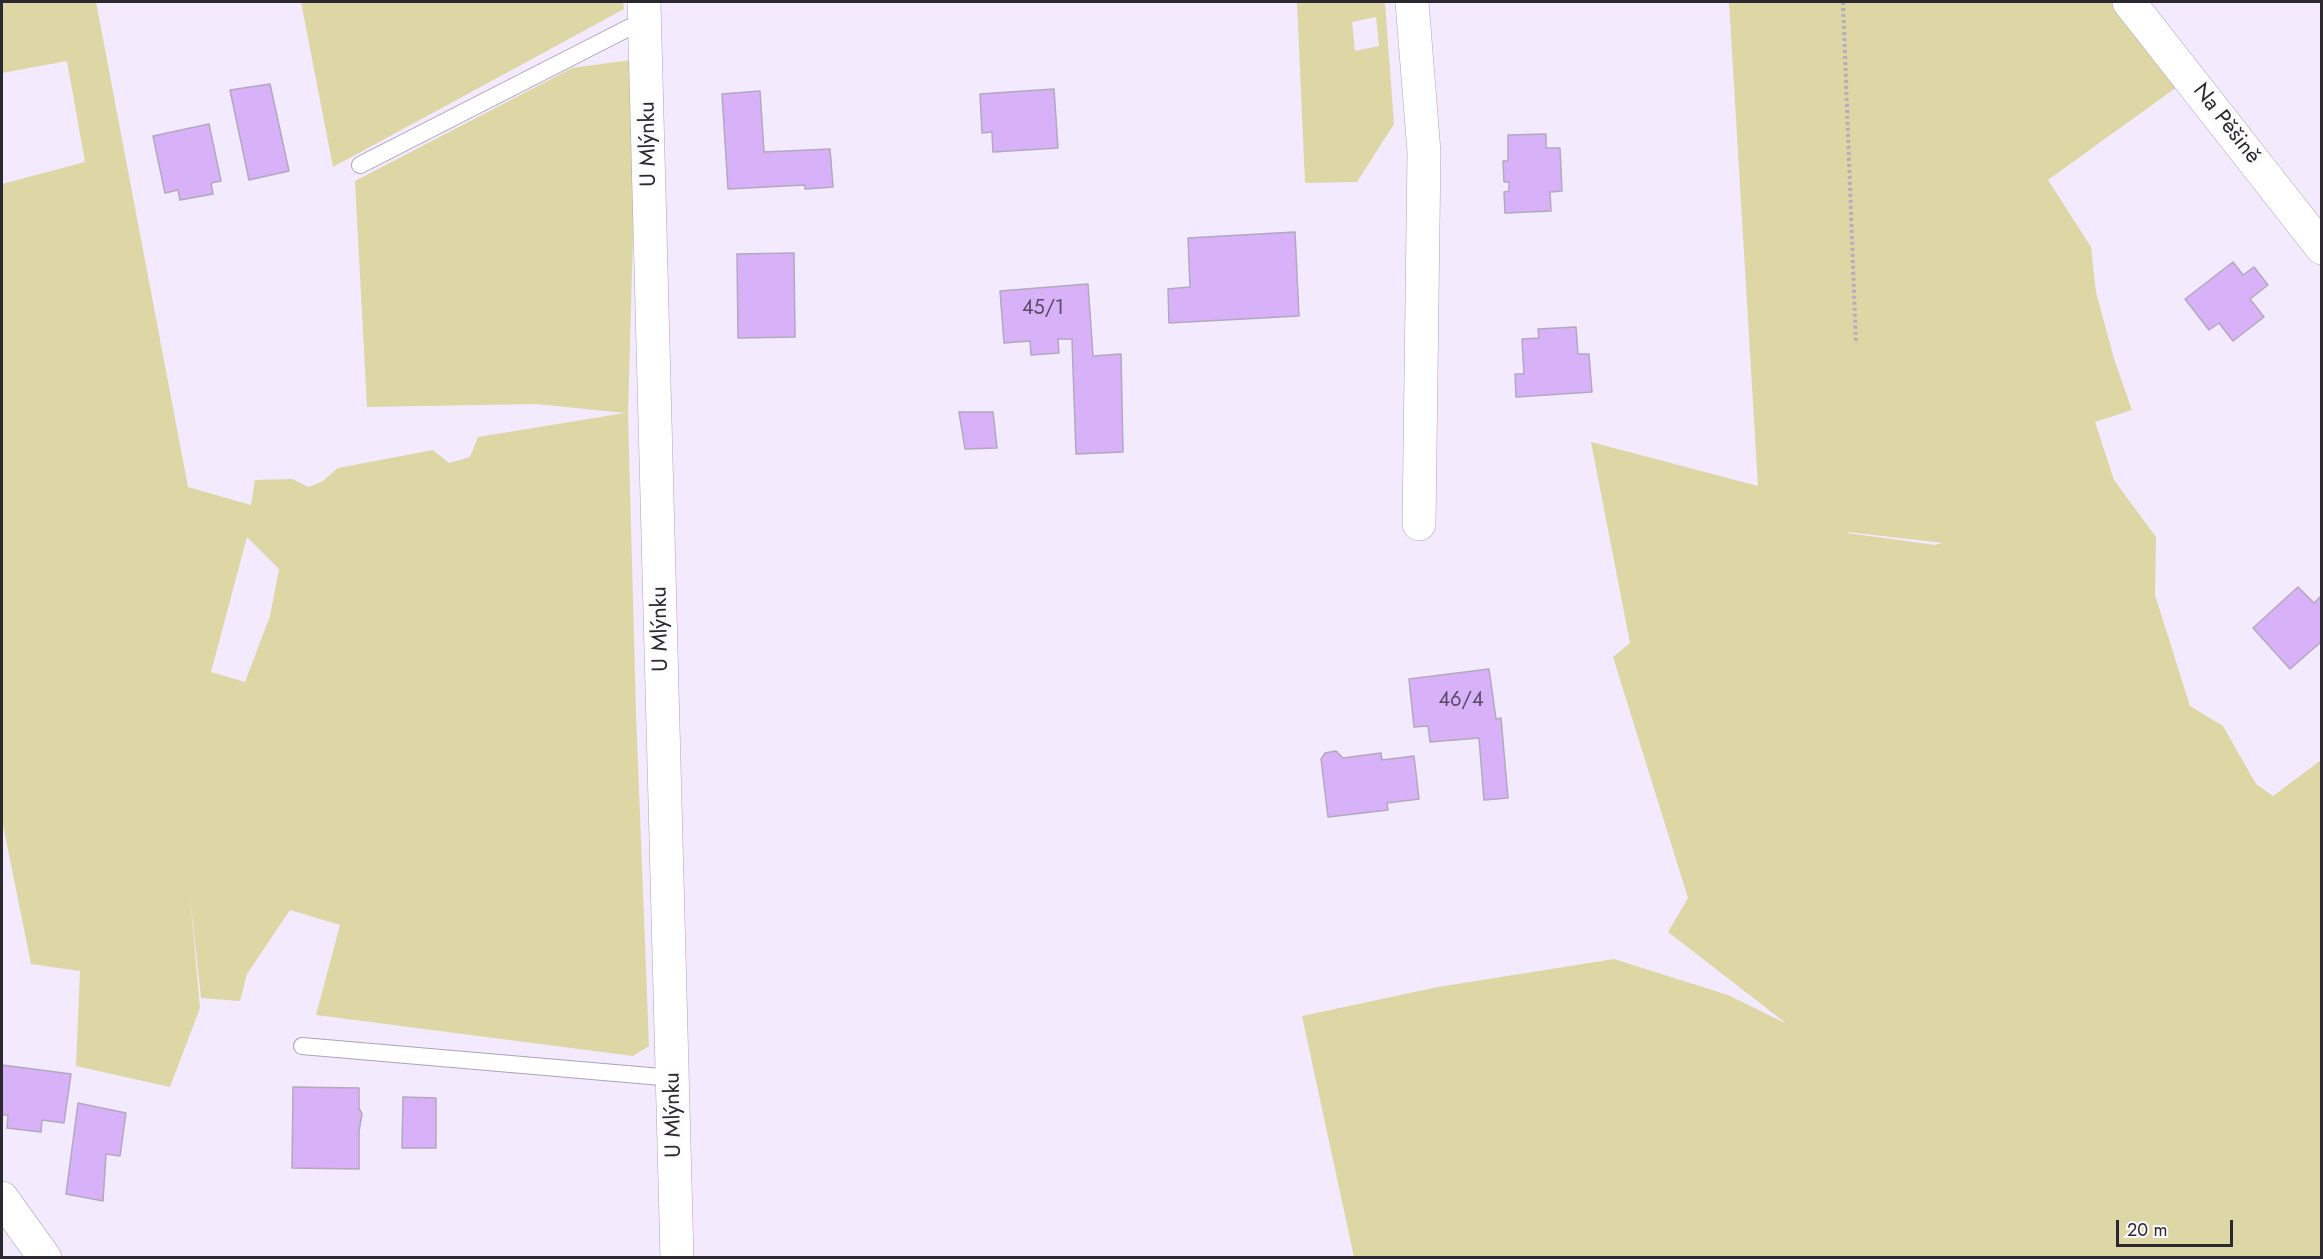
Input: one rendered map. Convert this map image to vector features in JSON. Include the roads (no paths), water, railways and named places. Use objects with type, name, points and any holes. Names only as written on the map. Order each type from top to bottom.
[{"type":"street","points":[[1412,2],[1424,152],[1419,524]]},
{"type":"street","name":"Na Pěšině","points":[[2129,2],[2322,248]]},
{"type":"street","name":"U Mlýnku","points":[[645,10],[677,1257]]},
{"type":"street","points":[[2,1198],[45,1257]]},
{"type":"lane","points":[[360,165],[645,10]]},
{"type":"lane","points":[[302,1046],[673,1078]]}]
